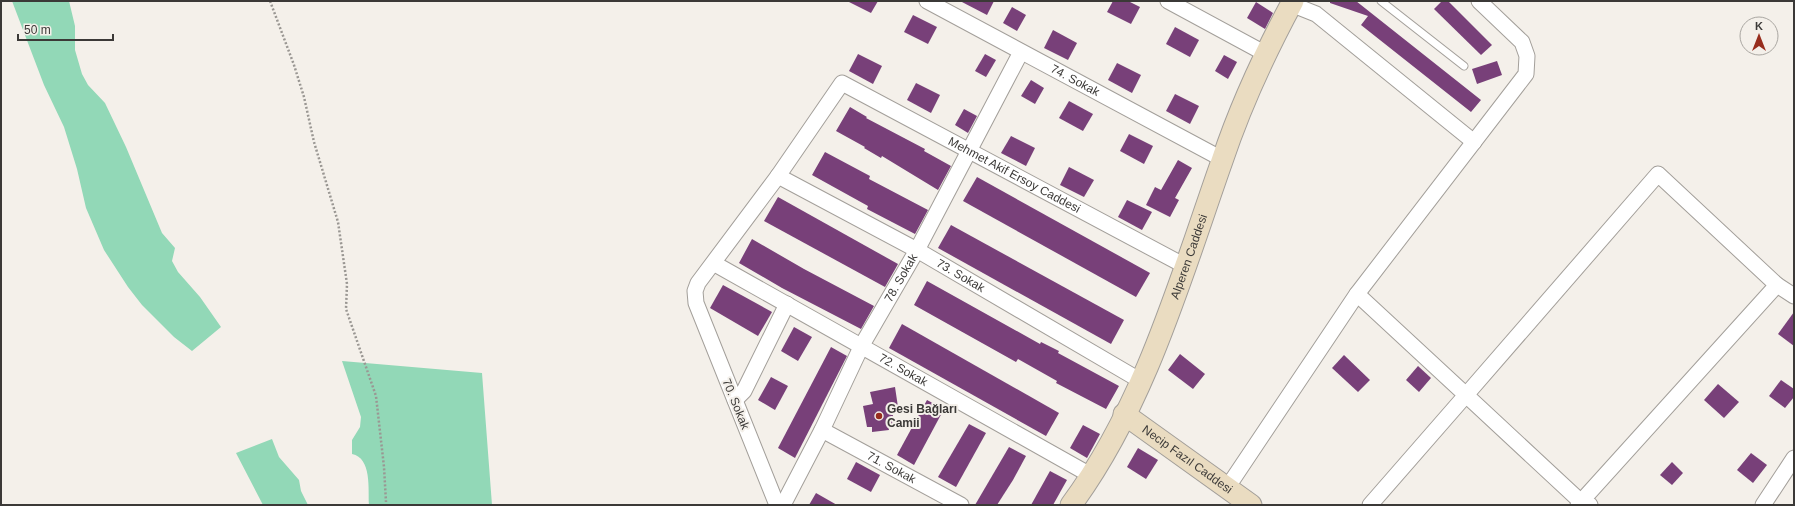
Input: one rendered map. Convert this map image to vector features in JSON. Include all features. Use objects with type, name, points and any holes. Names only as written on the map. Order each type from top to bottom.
[{"type":"street","points":[[1168,1],[1266,54]]},
{"type":"street","points":[[1227,488],[1357,294],[1526,74],[1528,62],[1522,42],[1479,1]]},
{"type":"street","name":"74. Sokak","points":[[929,2],[1222,159]]},
{"type":"street","points":[[1292,3],[1316,14],[1474,142]]},
{"type":"street","name":"Alperen Caddesi","points":[[1071,505],[1092,476],[1141,381],[1187,267],[1222,159],[1266,54],[1292,3]]},
{"type":"street","name":"78. Sokak","points":[[783,505],[822,430],[862,345],[917,250],[1021,52]]},
{"type":"street","name":"Mehmet Akif Ersoy Caddesi","points":[[778,176],[842,83],[1187,267]]},
{"type":"street","points":[[1370,505],[1658,174],[1777,285],[1794,296]]},
{"type":"street","points":[[715,264],[778,176]]},
{"type":"street","name":"73. Sokak","points":[[778,176],[917,250],[1141,381]]},
{"type":"street","name":"70. Sokak","points":[[715,264],[696,287],[696,303],[777,505]]},
{"type":"street","name":"72. Sokak","points":[[715,264],[862,345],[1092,476]]},
{"type":"street","points":[[1357,294],[1583,504],[1777,285]]},
{"type":"street","points":[[735,400],[744,391],[787,304]]},
{"type":"street","name":"Necip Fazıl Caddesi","points":[[1124,414],[1251,505]]},
{"type":"street","name":"71. Sokak","points":[[822,430],[961,505]]},
{"type":"street","points":[[1763,505],[1794,458]]},
{"type":"lane","points":[[1381,1],[1464,66]]},
{"type":"path","points":[[270,1],[302,91],[314,142],[338,222],[347,284],[346,309],[376,396],[384,467],[386,502]]},
{"type":"green space","points":[[12,1],[69,1],[75,26],[75,50],[82,74],[88,85],[105,103],[126,147],[162,233],[175,248],[172,261],[178,272],[200,297],[221,327],[192,351],[174,337],[142,305],[128,287],[104,250],[86,208],[77,169],[64,127],[44,85]]},
{"type":"green space","points":[[342,361],[482,373],[492,505],[369,505],[368,475],[366,468],[363,461],[352,454],[352,440],[360,427],[361,417]]},
{"type":"green space","points":[[272,439],[279,457],[299,480],[301,491],[308,505],[263,505],[236,453]]},
{"type":"building","points":[[847,1],[878,1],[871,13]]},
{"type":"building","points":[[960,1],[994,1],[987,15]]},
{"type":"building","points":[[1113,1],[1128,1],[1140,7],[1131,24],[1107,12]]},
{"type":"building","points":[[1330,1],[1356,1],[1481,100],[1471,112],[1361,25],[1368,16],[1330,3]]},
{"type":"building","points":[[1442,1],[1448,1],[1492,45],[1481,55],[1434,9]]},
{"type":"building","points":[[1256,2],[1273,13],[1265,29],[1247,18]]},
{"type":"building","points":[[1012,7],[1026,15],[1017,31],[1003,23]]},
{"type":"building","points":[[913,15],[937,27],[928,44],[904,32]]},
{"type":"building","points":[[1175,27],[1199,40],[1190,57],[1166,44]]},
{"type":"building","points":[[1053,30],[1077,43],[1068,60],[1044,48]]},
{"type":"building","points":[[858,54],[882,66],[873,84],[849,71]]},
{"type":"building","points":[[985,54],[996,60],[986,77],[975,71]]},
{"type":"building","points":[[1224,55],[1237,62],[1228,79],[1215,71]]},
{"type":"building","points":[[1497,61],[1502,75],[1477,84],[1472,69]]},
{"type":"building","points":[[1117,63],[1141,75],[1132,93],[1108,80]]},
{"type":"building","points":[[1031,80],[1044,88],[1035,104],[1021,96]]},
{"type":"building","points":[[916,83],[940,95],[931,113],[907,100]]},
{"type":"building","points":[[1175,94],[1199,106],[1190,124],[1166,111]]},
{"type":"building","points":[[1069,101],[1093,114],[1083,131],[1059,118]]},
{"type":"building","points":[[850,107],[867,117],[866,118],[925,149],[924,151],[951,166],[938,190],[882,156],[881,158],[864,148],[865,147],[836,131]]},
{"type":"building","points":[[964,109],[977,116],[968,133],[955,125]]},
{"type":"building","points":[[1129,134],[1153,146],[1144,164],[1120,151]]},
{"type":"building","points":[[1011,136],[1035,148],[1026,166],[1001,153]]},
{"type":"building","points":[[825,152],[870,176],[869,179],[928,210],[915,234],[867,209],[868,206],[812,175]]},
{"type":"building","points":[[1178,160],[1192,168],[1175,198],[1179,200],[1170,217],[1146,205],[1155,187],[1161,190]]},
{"type":"building","points":[[1069,167],[1094,180],[1084,197],[1060,185]]},
{"type":"building","points":[[977,177],[1150,273],[1136,297],[963,201]]},
{"type":"building","points":[[778,197],[898,264],[885,287],[764,221]]},
{"type":"building","points":[[1127,200],[1152,212],[1142,230],[1118,217]]},
{"type":"building","points":[[951,225],[1124,320],[1111,344],[938,248]]},
{"type":"building","points":[[752,239],[804,269],[874,306],[861,329],[782,288],[739,263]]},
{"type":"building","points":[[927,281],[1040,344],[1041,342],[1059,351],[1058,353],[1119,386],[1106,409],[1056,383],[1057,381],[1018,359],[1016,362],[914,305]]},
{"type":"building","points":[[723,285],[772,312],[758,336],[710,308]]},
{"type":"building","points":[[1794,312],[1794,346],[1778,334]]},
{"type":"building","points":[[902,324],[1059,413],[1046,436],[889,348]]},
{"type":"building","points":[[794,327],[812,337],[798,361],[781,351]]},
{"type":"building","points":[[831,347],[847,356],[795,458],[778,448]]},
{"type":"building","points":[[1180,354],[1205,374],[1193,389],[1168,370]]},
{"type":"building","points":[[1344,355],[1370,380],[1358,392],[1332,368]]},
{"type":"building","points":[[1418,366],[1431,378],[1419,392],[1406,380]]},
{"type":"building","points":[[771,377],[788,386],[775,410],[758,400]]},
{"type":"building","points":[[1781,380],[1794,389],[1794,397],[1785,408],[1769,396]]},
{"type":"building","points":[[1718,384],[1739,402],[1724,418],[1704,400]]},
{"type":"building","name":"Gesi Bağları Camii","points":[[895,387],[898,407],[892,409],[894,423],[888,425],[889,430],[872,432],[872,427],[867,427],[863,406],[873,404],[870,392]]},
{"type":"building","points":[[927,400],[944,409],[914,465],[897,455]]},
{"type":"building","points":[[969,424],[986,433],[956,487],[938,477]]},
{"type":"building","points":[[1083,425],[1100,434],[1087,458],[1070,448]]},
{"type":"building","points":[[1009,447],[1026,456],[1013,480],[997,505],[975,505]]},
{"type":"building","points":[[1138,448],[1158,460],[1146,479],[1127,467]]},
{"type":"building","points":[[1751,453],[1767,465],[1753,483],[1737,470]]},
{"type":"building","points":[[856,462],[880,475],[871,492],[847,479]]},
{"type":"building","points":[[1672,462],[1683,473],[1672,485],[1660,475]]},
{"type":"building","points":[[1050,471],[1067,480],[1053,505],[1031,505]]},
{"type":"building","points":[[816,493],[837,505],[809,505]]},
{"type":"place","name":"Gesi Bağları Camii","points":[[879,416]]}]
